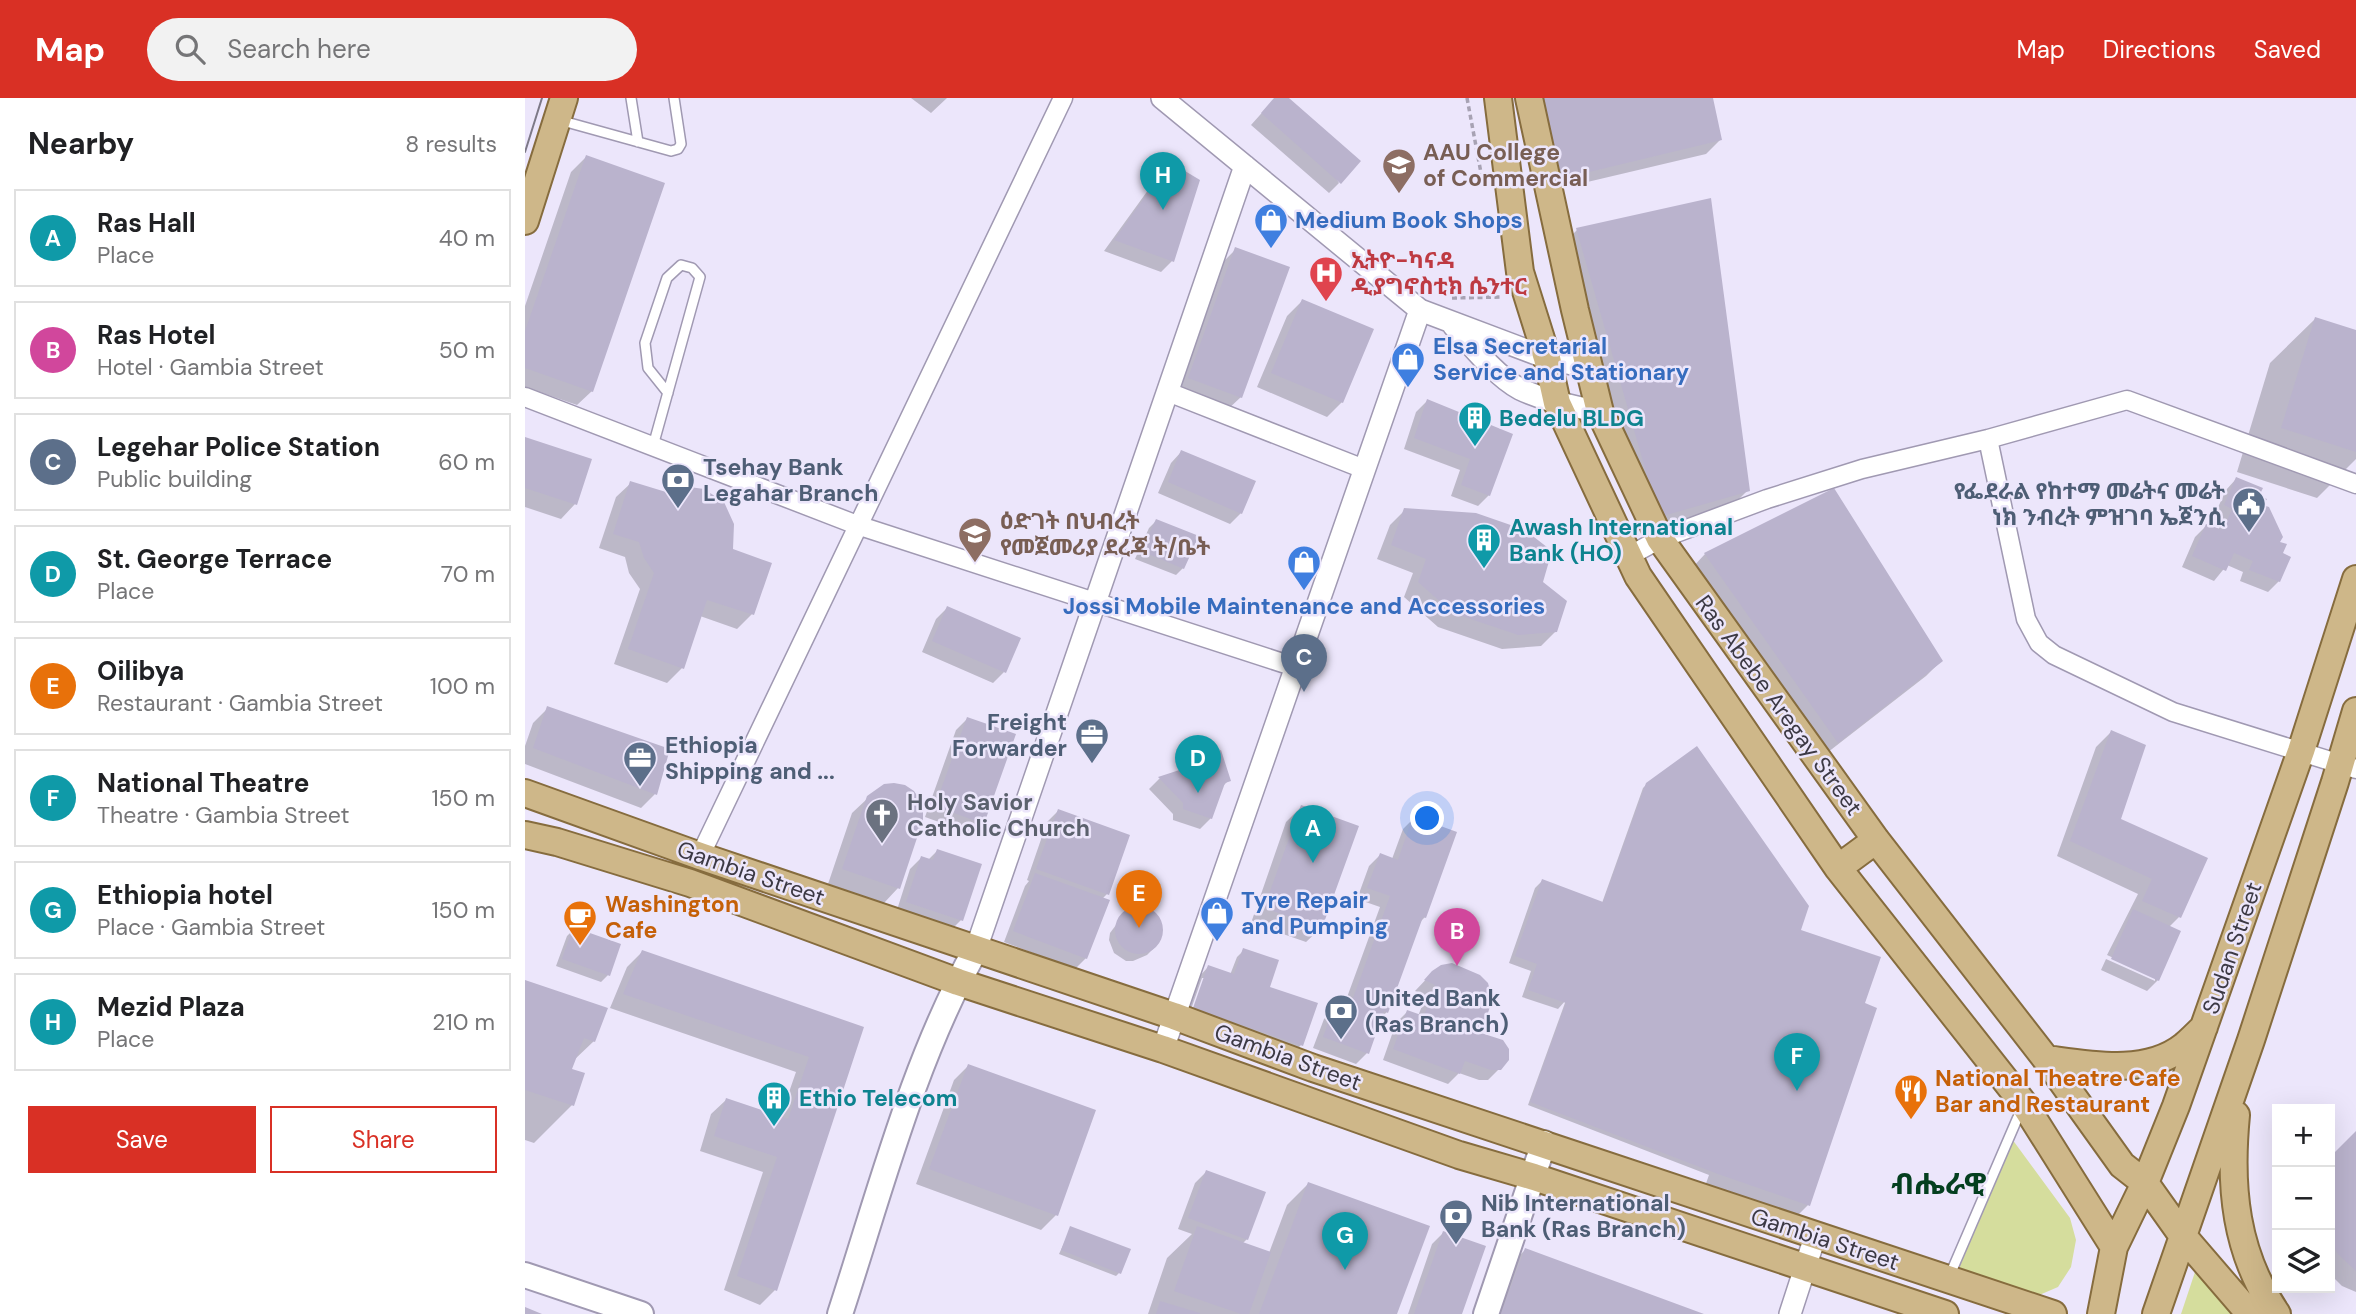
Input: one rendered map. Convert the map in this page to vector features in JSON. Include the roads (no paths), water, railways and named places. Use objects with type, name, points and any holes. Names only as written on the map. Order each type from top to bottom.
[{"type":"main road","name":"Ras Abebe Aregay Street","points":[[1498,98],[1520,272],[1547,358],[1557,403],[1639,576],[1838,868],[2024,1104],[2114,1247]]},
{"type":"main road","name":"Ras Abebe Aregay Street","points":[[1529,98],[1600,412],[1660,539],[1876,840],[2046,1059],[2122,1165],[2145,1183],[2182,1235],[2250,1314]]},
{"type":"main road","points":[[525,221],[561,109]]},
{"type":"main road","name":"Sudan Street","points":[[2101,1314],[2114,1247],[2145,1183],[2206,1026],[2301,751],[2356,579]]},
{"type":"main road","name":"Sudan Street","points":[[2155,1314],[2348,766],[2356,711]]},
{"type":"main road","name":"Gambia Street","points":[[525,793],[700,856],[1174,1016],[1313,1068],[2053,1314]]},
{"type":"main road","name":"Gambia Street","points":[[525,835],[557,842],[691,883],[958,982],[1163,1049],[1459,1155],[1534,1177],[1945,1314]]},
{"type":"main road","points":[[1838,868],[1876,840]]},
{"type":"main road","points":[[840,1314],[900,1129],[939,1024],[976,949]]},
{"type":"main road","points":[[2046,1059],[2121,1067],[2153,1061],[2183,1047],[2206,1026]]},
{"type":"main road","points":[[2251,1040],[2237,1102],[2233,1186],[2239,1229],[2253,1273],[2277,1314]]},
{"type":"main road","points":[[1486,1314],[1544,1143]]},
{"type":"main road","points":[[525,1275],[641,1314]]},
{"type":"street","points":[[700,856],[1063,98]]},
{"type":"street","points":[[1163,98],[1420,310],[1547,358],[1589,368]]},
{"type":"street","points":[[976,949],[1245,166]]},
{"type":"street","points":[[1163,1049],[1420,310]]},
{"type":"street","points":[[1449,321],[1490,364],[1518,388],[1557,403],[1600,412]]},
{"type":"street","points":[[1168,392],[1364,469]]},
{"type":"street","points":[[525,397],[857,524],[1295,667]]},
{"type":"street","points":[[1629,556],[1660,539],[1861,468],[1988,439],[2127,400],[2356,484]]},
{"type":"street","points":[[1988,439],[2026,619],[2039,643],[2054,655],[2173,712],[2348,766]]},
{"type":"street","points":[[1790,1314],[1815,1237]]},
{"type":"lane","points":[[631,98],[638,142]]},
{"type":"lane","points":[[561,109],[638,142],[671,151],[681,145],[674,98]]},
{"type":"lane","points":[[653,446],[668,394],[700,277],[692,268],[681,265],[667,278],[645,342],[648,368],[668,394]]},
{"type":"lane","points":[[1948,1279],[2024,1104]]},
{"type":"tram line","points":[[525,152],[542,98]]},
{"type":"place","name":"AAU College of Commercial","points":[[1399,195]]},
{"type":"place","name":"Mezid Plaza","points":[[1163,210]]},
{"type":"place","name":"Medium Book Shops","points":[[1271,250]]},
{"type":"place","name":"ኢትዮ-ካናዳ ዲያግኖስቲክ ሴንተር","points":[[1326,303]]},
{"type":"place","name":"Elsa Secretarial Service and Stationary","points":[[1408,389]]},
{"type":"place","name":"Bedelu BLDG","points":[[1475,448]]},
{"type":"place","name":"Tsehay Bank Legahar Branch","points":[[678,510]]},
{"type":"place","name":"የፌደራል የከተማ መሬትና መሬት ነክ ንብረት ምዝገባ ኤጀንሲ","points":[[2249,534]]},
{"type":"place","name":"ዕድገት በህብረት የመጀመሪያ ደረጃ ት/ቤት","points":[[975,564]]},
{"type":"place","name":"Awash International Bank (HO)","points":[[1484,570]]},
{"type":"place","name":"Jossi Mobile Maintenance and Accessories","points":[[1304,592]]},
{"type":"place","name":"Legehar Police Station","points":[[1304,692]]},
{"type":"place","name":"Freight Forwarder","points":[[1092,765]]},
{"type":"place","name":"Ethiopia Shipping and ...","points":[[640,788]]},
{"type":"place","name":"St. George Terrace","points":[[1198,793]]},
{"type":"place","name":"Holy Savior Catholic Church","points":[[882,845]]},
{"type":"place","name":"Ras Hall","points":[[1313,863]]},
{"type":"place","name":"Oilibya","points":[[1139,928]]},
{"type":"place","name":"Tyre Repair and Pumping","points":[[1217,943]]},
{"type":"place","name":"Washington Cafe","points":[[580,947]]},
{"type":"place","name":"Ras Hotel","points":[[1457,966]]},
{"type":"place","name":"United Bank (Ras Branch)","points":[[1341,1041]]},
{"type":"place","name":"National Theatre","points":[[1797,1091]]},
{"type":"place","name":"National Theatre Cafe Bar and Restaurant","points":[[1911,1121]]},
{"type":"place","name":"Ethio Telecom","points":[[774,1128]]},
{"type":"place","name":"Nib International Bank (Ras Branch)","points":[[1456,1246]]},
{"type":"place","name":"Ethiopia hotel","points":[[1345,1270]]},
{"type":"district","name":"ብሔራዊ","points":[[1939,1184]]}]
